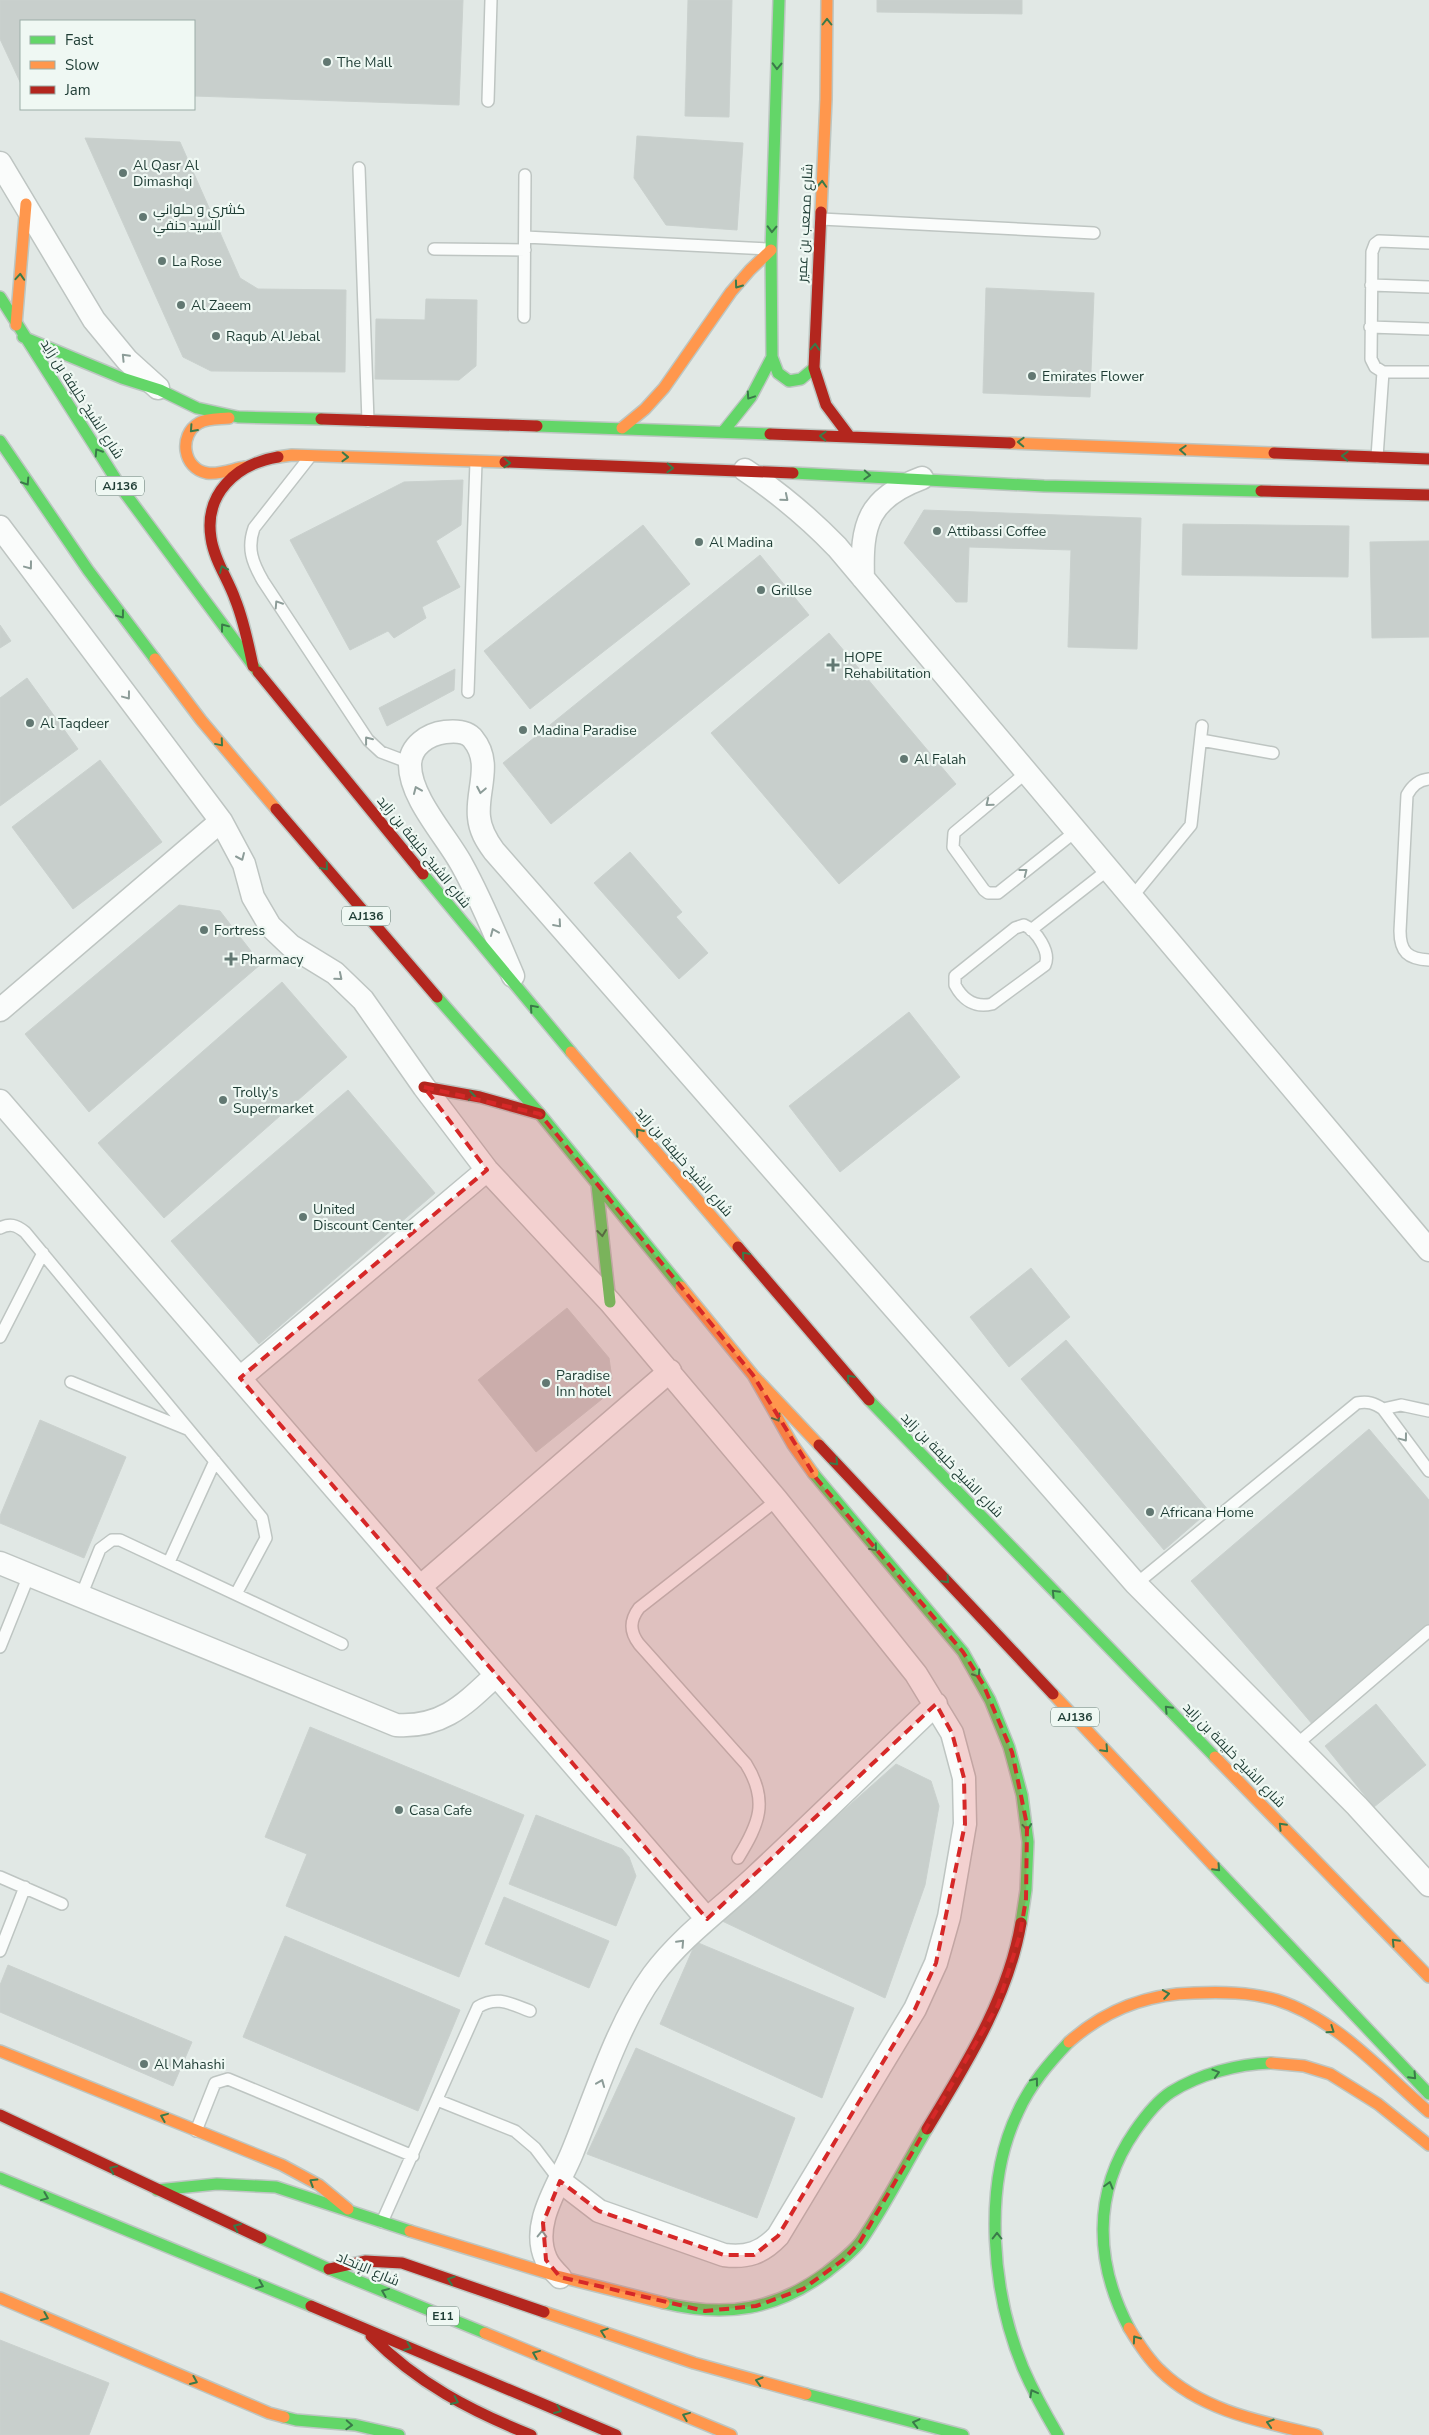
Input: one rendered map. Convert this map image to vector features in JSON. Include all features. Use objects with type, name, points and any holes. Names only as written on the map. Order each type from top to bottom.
[{"type":"main road","points":[[779,0],[771,250],[772,357],[774,368],[780,376],[789,381],[799,381],[808,376],[814,368]]},
{"type":"main road","name":"شارع مصعب بن عمير","points":[[827,0],[826,99],[814,368],[818,389],[826,407],[836,423],[850,437]]},
{"type":"main road","points":[[16,325],[26,204]]},
{"type":"main road","points":[[622,428],[637,418],[660,394],[746,273],[771,250]]},
{"type":"main road","name":"شارع الشيخ خليفة بن زايد","points":[[0,297],[16,325],[122,489],[253,666],[520,993],[882,1415],[1429,1977]]},
{"type":"main road","points":[[24,337],[122,378],[160,390],[197,408],[238,417]]},
{"type":"main road","points":[[723,432],[751,397],[772,357]]},
{"type":"main road","points":[[1429,459],[622,428],[238,417],[199,423],[191,429],[184,447],[192,465],[200,471],[220,472],[246,467],[275,457],[311,456],[745,470],[1044,486],[1429,495]]},
{"type":"main road","name":"AJ136","points":[[0,441],[88,570],[201,720],[350,898],[540,1114],[596,1185],[753,1375],[1429,2094]]},
{"type":"main road","points":[[246,467],[228,481],[215,498],[210,529],[216,553],[239,608],[253,666]]},
{"type":"main road","points":[[424,1087],[480,1098],[540,1114]]},
{"type":"main road","points":[[596,1185],[610,1302]]},
{"type":"main road","points":[[157,2190],[204,2183],[252,2184],[300,2193],[351,2212],[560,2277],[679,2307],[704,2311],[731,2310],[756,2306],[803,2289],[843,2260],[860,2242],[981,2038],[1004,1988],[1020,1935],[1027,1881],[1027,1825],[1012,1752],[999,1717],[983,1684],[963,1652],[816,1478],[793,1445],[753,1375]]},
{"type":"main road","points":[[1058,2435],[1029,2385],[1007,2320],[1000,2289],[996,2250],[997,2203],[1000,2165],[1009,2132],[1020,2106],[1031,2086],[1067,2043],[1090,2023],[1112,2010],[1137,2000],[1169,1993],[1232,1993],[1261,1996],[1289,2005],[1328,2027],[1360,2050],[1429,2112]]},
{"type":"main road","points":[[0,2052],[301,2174],[336,2197],[351,2212]]},
{"type":"main road","points":[[1317,2435],[1272,2424],[1194,2396],[1165,2375],[1135,2339],[1118,2310],[1109,2284],[1101,2242],[1103,2206],[1113,2172],[1127,2142],[1169,2093],[1202,2077],[1237,2066],[1282,2062],[1322,2070],[1364,2093],[1399,2118],[1429,2145]]},
{"type":"main road","name":"شارع الإتحاد","points":[[0,2115],[329,2269],[731,2435]]},
{"type":"main road","points":[[0,2178],[616,2435]]},
{"type":"main road","points":[[329,2269],[367,2259],[382,2259],[402,2263],[694,2363],[809,2396],[964,2435]]},
{"type":"main road","points":[[0,2298],[268,2413],[296,2428],[355,2425],[399,2435]]},
{"type":"main road","points":[[363,2328],[388,2356],[438,2394],[531,2435]]},
{"type":"street","points":[[0,163],[81,299],[108,340],[160,390]]},
{"type":"street","points":[[745,470],[809,519],[837,547],[1429,1250]]},
{"type":"street","points":[[863,578],[862,549],[865,525],[875,509],[888,495],[904,485],[922,478]]},
{"type":"street","points":[[0,527],[221,821],[244,864],[253,897],[270,926],[291,946],[320,962],[350,986],[363,1000],[424,1087],[488,1170],[610,1302],[670,1371],[777,1500],[916,1674],[952,1733],[960,1755],[966,1801],[965,1824],[948,1917],[936,1964],[915,2009],[778,2236],[768,2248],[754,2254],[739,2257],[724,2255],[599,2211],[560,2181]]},
{"type":"street","points":[[520,993],[478,895],[462,864],[420,797],[411,776],[410,763],[413,750],[422,740],[437,733],[453,731],[468,734],[480,751],[484,779],[478,815],[481,828],[494,851],[1136,1584],[1357,1806],[1429,1885]]},
{"type":"street","points":[[0,1010],[221,821]]},
{"type":"street","points":[[0,1101],[422,1586],[496,1676],[707,1919]]},
{"type":"street","points":[[240,1378],[488,1170]]},
{"type":"street","points":[[422,1586],[670,1371]]},
{"type":"street","points":[[0,1563],[396,1724],[414,1726],[433,1722],[465,1703],[496,1676]]},
{"type":"street","points":[[560,2277],[546,2260],[541,2237],[547,2208],[560,2181],[626,2020],[639,1997],[670,1955],[707,1919],[755,1877],[936,1704]]},
{"type":"lane","points":[[488,101],[491,0]]},
{"type":"lane","points":[[359,168],[368,421]]},
{"type":"lane","points":[[524,318],[525,175]]},
{"type":"lane","points":[[821,219],[1094,233]]},
{"type":"lane","points":[[525,237],[771,250]]},
{"type":"lane","points":[[1429,243],[1379,241],[1375,244],[1372,252],[1370,327],[1371,359],[1376,367],[1383,372],[1429,372]]},
{"type":"lane","points":[[434,249],[525,250]]},
{"type":"lane","points":[[1372,285],[1429,286]]},
{"type":"lane","points":[[1370,327],[1429,329]]},
{"type":"lane","points":[[1377,457],[1383,372]]},
{"type":"lane","points":[[311,456],[254,528],[250,539],[252,561],[263,581],[368,740],[381,752],[410,763]]},
{"type":"lane","points":[[468,692],[476,462]]},
{"type":"lane","points":[[1132,897],[1191,825],[1202,726]]},
{"type":"lane","points":[[1201,740],[1273,753]]},
{"type":"lane","points":[[1027,772],[954,832],[953,847],[984,890],[988,893],[998,893],[1076,831]]},
{"type":"lane","points":[[1429,779],[1413,785],[1407,795],[1400,931],[1400,942],[1406,952],[1415,959],[1429,960]]},
{"type":"lane","points":[[1031,930],[1109,869]]},
{"type":"lane","points":[[1024,925],[1031,930],[1047,954],[1044,964],[992,1004],[974,1005],[966,1000],[955,985],[954,981],[958,973],[1019,926],[1024,925]]},
{"type":"lane","points":[[0,1228],[9,1224],[18,1226],[256,1510],[266,1528],[266,1538],[263,1548],[236,1594]]},
{"type":"lane","points":[[0,1337],[42,1253]]},
{"type":"lane","points":[[70,1382],[189,1429]]},
{"type":"lane","points":[[1136,1584],[1357,1403],[1375,1404],[1382,1409],[1429,1471]]},
{"type":"lane","points":[[1382,1409],[1402,1404],[1429,1411]]},
{"type":"lane","points":[[169,1562],[215,1461]]},
{"type":"lane","points":[[738,1858],[752,1835],[759,1811],[757,1786],[752,1775],[746,1764],[639,1644],[632,1631],[631,1624],[639,1608],[777,1500]]},
{"type":"lane","points":[[81,1596],[100,1549],[112,1540],[120,1540],[342,1644]]},
{"type":"lane","points":[[0,1647],[30,1575]]},
{"type":"lane","points":[[1296,1745],[1429,1631]]},
{"type":"lane","points":[[0,1877],[62,1904]]},
{"type":"lane","points":[[0,1950],[25,1887]]},
{"type":"lane","points":[[382,2222],[478,2007],[487,2001],[497,1999],[530,2012]]},
{"type":"lane","points":[[196,2130],[215,2083],[228,2079],[413,2156]]},
{"type":"lane","points":[[436,2100],[515,2132],[535,2148],[560,2181]]},
{"type":"highlighted area","points":[[424,1087],[540,1114],[753,1375],[816,1478],[963,1652],[983,1684],[1012,1752],[1027,1825],[1026,1899],[1020,1935],[998,2005],[860,2242],[843,2260],[803,2289],[756,2306],[705,2311],[560,2277],[546,2260],[543,2223],[560,2181],[599,2211],[724,2255],[754,2255],[778,2236],[915,2009],[936,1963],[965,1824],[964,1778],[952,1733],[936,1704],[707,1919],[240,1378],[487,1170]]},
{"type":"building","name":"The Mall","points":[[0,0],[463,0],[459,105],[195,96],[195,20],[20,20],[20,82],[0,39]]},
{"type":"building","points":[[688,0],[732,0],[729,117],[685,116]]},
{"type":"building","points":[[877,0],[1022,0],[1022,14],[877,12]]},
{"type":"building","points":[[637,136],[743,143],[737,230],[666,225],[634,178]]},
{"type":"building","points":[[85,138],[180,142],[240,278],[258,289],[346,290],[345,372],[211,371],[183,357]]},
{"type":"building","points":[[986,288],[1094,293],[1090,397],[983,393]]},
{"type":"building","points":[[426,299],[477,300],[476,366],[459,380],[375,379],[376,319],[425,320]]},
{"type":"building","points":[[463,480],[461,525],[436,541],[460,587],[422,607],[426,618],[394,638],[388,631],[350,650],[290,540],[404,482]]},
{"type":"building","points":[[924,510],[1141,518],[1137,649],[1068,647],[1071,550],[969,547],[967,602],[956,602],[904,543]]},
{"type":"building","points":[[1183,524],[1349,526],[1348,577],[1182,575]]},
{"type":"building","points":[[643,525],[690,584],[530,709],[484,651]]},
{"type":"building","points":[[1429,541],[1429,637],[1372,638],[1370,542]]},
{"type":"building","points":[[760,555],[809,615],[551,824],[503,763]]},
{"type":"building","points":[[0,625],[11,641],[0,648]]},
{"type":"building","points":[[829,633],[956,784],[839,884],[711,733]]},
{"type":"building","points":[[455,669],[454,690],[387,726],[379,708]]},
{"type":"building","name":"Al Taqdeer","points":[[27,678],[78,749],[0,806],[0,698]]},
{"type":"building","points":[[100,760],[162,842],[73,909],[12,827]]},
{"type":"building","points":[[630,852],[682,912],[676,917],[708,953],[679,979],[594,883]]},
{"type":"building","points":[[179,905],[220,911],[261,964],[89,1112],[25,1034]]},
{"type":"building","name":"Trolly's Supermarket","points":[[282,982],[347,1057],[164,1218],[98,1143]]},
{"type":"building","points":[[909,1012],[960,1077],[840,1172],[789,1106]]},
{"type":"building","name":"United Discount Center","points":[[348,1090],[435,1193],[259,1344],[171,1241]]},
{"type":"building","points":[[1031,1268],[1070,1317],[1009,1367],[970,1317]]},
{"type":"building","name":"Paradise Inn hotel","points":[[567,1308],[609,1358],[612,1379],[602,1399],[536,1452],[478,1380]]},
{"type":"building","points":[[1066,1340],[1209,1511],[1164,1550],[1021,1379]]},
{"type":"building","points":[[40,1420],[126,1457],[84,1558],[0,1523],[0,1516]]},
{"type":"building","points":[[1369,1429],[1429,1500],[1429,1626],[1313,1725],[1191,1581]]},
{"type":"building","points":[[1376,1704],[1426,1765],[1374,1807],[1325,1746]]},
{"type":"building","points":[[310,1727],[524,1815],[459,1977],[286,1906],[307,1854],[265,1837]]},
{"type":"building","points":[[896,1764],[931,1781],[939,1806],[925,1885],[885,1998],[720,1920]]},
{"type":"building","points":[[536,1815],[622,1849],[629,1857],[636,1876],[616,1926],[509,1884]]},
{"type":"building","points":[[504,1897],[609,1941],[589,1988],[485,1944]]},
{"type":"building","points":[[285,1936],[460,2010],[418,2111],[243,2037]]},
{"type":"building","points":[[696,1942],[854,2008],[822,2098],[660,2024]]},
{"type":"building","points":[[8,1965],[192,2042],[173,2086],[0,2012],[0,1985]]},
{"type":"building","points":[[636,2048],[795,2118],[757,2218],[587,2154]]},
{"type":"building","points":[[0,2340],[109,2383],[89,2435],[0,2435]]},
{"type":"traffic: fast","points":[[723,432],[751,397],[772,357],[771,250],[779,0]]},
{"type":"traffic: fast","points":[[0,297],[122,489],[258,672]]},
{"type":"traffic: fast","points":[[23,337],[122,378],[160,390],[197,408],[238,417],[321,419]]},
{"type":"traffic: fast","points":[[772,357],[778,373],[789,381],[801,379],[814,368]]},
{"type":"traffic: fast","points":[[537,426],[770,434]]},
{"type":"traffic: fast","points":[[0,441],[88,570],[155,659]]},
{"type":"traffic: fast","points":[[793,473],[1044,486],[1261,491]]},
{"type":"traffic: fast","points":[[423,874],[571,1052]]},
{"type":"traffic: fast","points":[[437,997],[540,1114],[681,1287]]},
{"type":"traffic: fast","points":[[597,1185],[610,1302]]},
{"type":"traffic: fast","points":[[869,1400],[1215,1757]]},
{"type":"traffic: fast","points":[[813,1473],[963,1652],[990,1700],[1009,1747],[1022,1795],[1028,1842],[1026,1890],[1021,1923]]},
{"type":"traffic: fast","points":[[1213,1865],[1429,2094]]},
{"type":"traffic: fast","points":[[1058,2435],[1027,2377],[1012,2339],[998,2274],[995,2240],[999,2173],[1007,2141],[1018,2112],[1028,2093],[1040,2075],[1069,2042]]},
{"type":"traffic: fast","points":[[1129,2328],[1110,2279],[1103,2228],[1105,2203],[1111,2179],[1121,2155],[1147,2115],[1171,2092],[1194,2080],[1219,2071],[1245,2065],[1271,2063]]},
{"type":"traffic: fast","points":[[664,2303],[687,2308],[729,2310],[769,2302],[789,2295],[808,2285],[827,2272],[861,2241],[887,2200],[927,2129]]},
{"type":"traffic: fast","points":[[0,2178],[311,2306]]},
{"type":"traffic: fast","points":[[157,2190],[217,2184],[276,2187],[410,2231]]},
{"type":"traffic: fast","points":[[261,2238],[329,2269],[485,2333]]},
{"type":"traffic: fast","points":[[806,2394],[963,2435]]},
{"type":"traffic: fast","points":[[284,2417],[296,2420],[355,2425],[399,2435]]},
{"type":"traffic: slow","points":[[821,212],[826,99],[827,0]]},
{"type":"traffic: slow","points":[[16,325],[26,204]]},
{"type":"traffic: slow","points":[[622,428],[645,409],[664,388],[731,292],[771,250]]},
{"type":"traffic: slow","points":[[229,418],[206,420],[192,428],[186,443],[188,459],[199,470],[207,473],[221,473],[245,467]]},
{"type":"traffic: slow","points":[[1010,443],[1274,453]]},
{"type":"traffic: slow","points":[[278,457],[292,455],[505,462]]},
{"type":"traffic: slow","points":[[155,659],[201,720],[276,809]]},
{"type":"traffic: slow","points":[[571,1052],[738,1247]]},
{"type":"traffic: slow","points":[[681,1287],[753,1375],[819,1445]]},
{"type":"traffic: slow","points":[[753,1375],[793,1445],[813,1473]]},
{"type":"traffic: slow","points":[[1053,1694],[1213,1865]]},
{"type":"traffic: slow","points":[[1215,1757],[1429,1977]]},
{"type":"traffic: slow","points":[[1069,2042],[1097,2021],[1112,2013],[1127,2006],[1159,1997],[1176,1994],[1215,1993],[1236,1993],[1267,1997],[1299,2009],[1339,2033],[1429,2112]]},
{"type":"traffic: slow","points":[[0,2051],[282,2165],[319,2185],[348,2209]]},
{"type":"traffic: slow","points":[[1271,2063],[1304,2066],[1330,2074],[1378,2104],[1429,2145]]},
{"type":"traffic: slow","points":[[410,2231],[557,2276],[664,2303]]},
{"type":"traffic: slow","points":[[0,2298],[269,2413],[284,2417]]},
{"type":"traffic: slow","points":[[544,2312],[694,2363],[806,2394]]},
{"type":"traffic: slow","points":[[1129,2328],[1156,2366],[1177,2385],[1195,2396],[1255,2420],[1317,2435]]},
{"type":"traffic: slow","points":[[485,2333],[731,2435]]},
{"type":"traffic: jam","points":[[821,212],[814,368],[826,405],[850,437]]},
{"type":"traffic: jam","points":[[321,419],[537,426]]},
{"type":"traffic: jam","points":[[770,434],[1010,443]]},
{"type":"traffic: jam","points":[[1274,453],[1429,459]]},
{"type":"traffic: jam","points":[[253,666],[238,607],[213,546],[210,522],[218,495],[236,474],[249,466],[278,457]]},
{"type":"traffic: jam","points":[[505,462],[793,473]]},
{"type":"traffic: jam","points":[[1261,491],[1429,495]]},
{"type":"traffic: jam","points":[[258,672],[423,874]]},
{"type":"traffic: jam","points":[[276,809],[437,997]]},
{"type":"traffic: jam","points":[[424,1087],[480,1097],[540,1114]]},
{"type":"traffic: jam","points":[[738,1247],[869,1400]]},
{"type":"traffic: jam","points":[[819,1445],[1053,1694]]},
{"type":"traffic: jam","points":[[927,2129],[984,2030],[996,2004],[1015,1951],[1021,1923]]},
{"type":"traffic: jam","points":[[0,2115],[261,2238]]},
{"type":"traffic: jam","points":[[329,2269],[365,2261],[402,2263],[544,2312]]},
{"type":"traffic: jam","points":[[311,2306],[616,2435]]},
{"type":"traffic: jam","points":[[371,2336],[426,2382],[466,2406],[531,2435]]},
{"type":"place","name":"The Mall","points":[[327,62]]},
{"type":"place","name":"Al Qasr Al Dimashqi","points":[[123,173]]},
{"type":"place","name":"كشري و حلواني السيد حنفي","points":[[143,217]]},
{"type":"place","name":"La Rose","points":[[162,261]]},
{"type":"place","name":"Al Zaeem","points":[[181,305]]},
{"type":"place","name":"Raqub Al Jebal","points":[[216,336]]},
{"type":"place","name":"Emirates Flower","points":[[1032,376]]},
{"type":"place","name":"Attibassi Coffee","points":[[937,531]]},
{"type":"place","name":"Al Madina","points":[[699,542]]},
{"type":"place","name":"Grillse","points":[[761,590]]},
{"type":"place","name":"HOPE Rehabilitation","points":[[833,665]]},
{"type":"place","name":"Al Taqdeer","points":[[30,723]]},
{"type":"place","name":"Madina Paradise","points":[[523,730]]},
{"type":"place","name":"Al Falah","points":[[904,759]]},
{"type":"place","name":"Fortress","points":[[204,930]]},
{"type":"place","name":"Pharmacy","points":[[231,959]]},
{"type":"place","name":"Trolly's Supermarket","points":[[223,1100]]},
{"type":"place","name":"United Discount Center","points":[[303,1217]]},
{"type":"place","name":"Paradise Inn hotel","points":[[546,1383]]},
{"type":"place","name":"Africana Home","points":[[1150,1512]]},
{"type":"place","name":"Casa Cafe","points":[[399,1810]]},
{"type":"place","name":"Al Mahashi","points":[[144,2064]]}]
